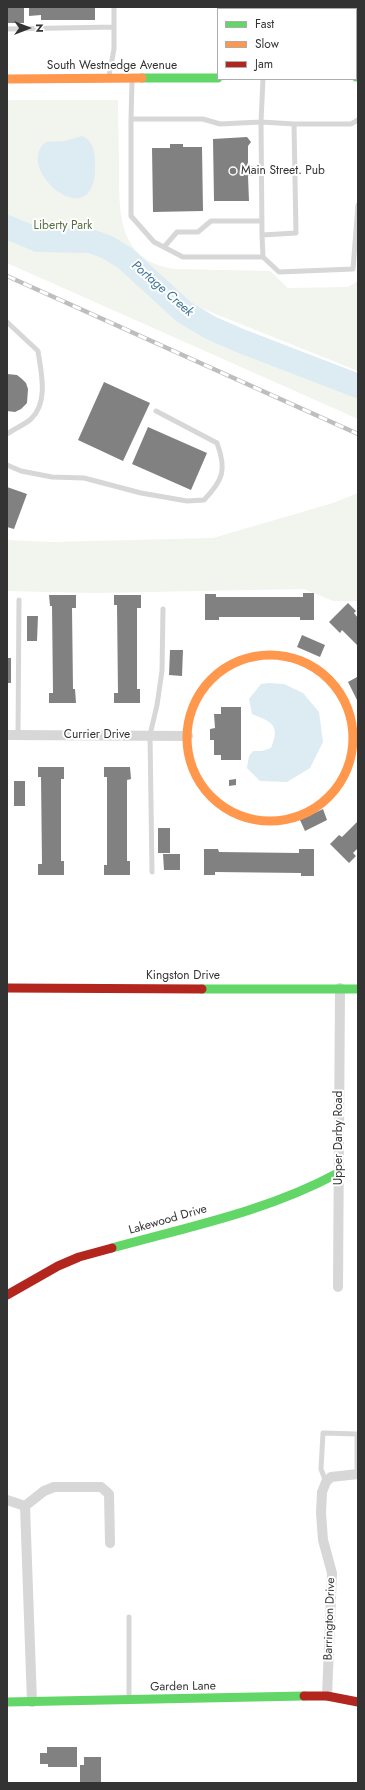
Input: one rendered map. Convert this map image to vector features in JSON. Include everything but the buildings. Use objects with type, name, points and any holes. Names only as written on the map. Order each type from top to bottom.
[{"type":"street","name":"South Westnedge Avenue","points":[[7,79],[217,78]]},
{"type":"street","points":[[258,655],[286,655],[312,665],[333,682],[347,706],[353,733],[350,761],[339,786],[319,805],[295,818],[267,821],[240,816],[217,802],[199,781],[189,756],[188,736],[187,728],[195,702],[210,680],[232,663],[258,655]]},
{"type":"street","name":"Currier Drive","points":[[7,735],[188,736]]},
{"type":"street","name":"Kingston Drive","points":[[7,988],[358,989]]},
{"type":"street","name":"Upper Darby Road","points":[[338,1287],[340,988]]},
{"type":"street","name":"Lakewood Drive","points":[[7,1295],[58,1266],[79,1257],[261,1206],[314,1186],[338,1173]]},
{"type":"street","points":[[326,1482],[332,1477],[357,1474]]},
{"type":"street","name":"Barrington Drive","points":[[326,1482],[322,1492],[321,1513],[323,1540],[332,1573],[327,1696]]},
{"type":"street","points":[[25,1506],[44,1491],[54,1487],[101,1487],[109,1494],[110,1543]]},
{"type":"street","points":[[7,1500],[25,1506]]},
{"type":"street","points":[[25,1506],[32,1702]]},
{"type":"street","name":"Garden Lane","points":[[7,1702],[327,1696],[358,1702]]},
{"type":"lane","points":[[109,78],[114,49],[114,7]]},
{"type":"lane","points":[[7,29],[114,27]]},
{"type":"lane","points":[[132,78],[131,216],[154,242],[183,256],[263,257],[279,272],[353,269],[358,205]]},
{"type":"lane","points":[[263,80],[261,122],[263,257]]},
{"type":"lane","points":[[131,119],[203,119],[220,124],[261,122],[294,124],[351,124],[358,120]]},
{"type":"lane","points":[[262,235],[296,233],[294,124]]},
{"type":"lane","points":[[164,247],[177,232],[198,232],[211,222],[262,221]]},
{"type":"lane","points":[[7,322],[38,351],[43,389],[39,407],[31,419],[7,434]]},
{"type":"lane","points":[[7,465],[21,471],[52,477],[84,478],[149,494],[187,501],[204,500],[213,490],[221,477],[223,459],[217,443],[156,411]]},
{"type":"lane","points":[[18,735],[19,600]]},
{"type":"lane","points":[[152,872],[150,735],[157,705],[162,671],[163,609]]},
{"type":"lane","points":[[326,1482],[321,1469],[322,1433],[357,1434],[357,1474]]},
{"type":"lane","points":[[129,1617],[129,1700]]},
{"type":"green space","name":"Liberty Park","points":[[7,100],[118,100],[119,188],[122,220],[126,234],[133,246],[143,257],[157,264],[175,269],[270,271],[288,288],[348,287],[358,281],[358,371],[198,307],[154,278],[120,247],[120,263],[184,320],[231,344],[358,393],[358,419],[7,263]]},
{"type":"green space","points":[[358,493],[358,601],[333,601],[304,589],[96,593],[7,591],[7,540],[51,542],[213,538],[333,503]]},
{"type":"shaded area","points":[[82,136],[91,143],[94,153],[95,161],[93,185],[84,196],[72,198],[59,192],[47,181],[39,167],[38,154],[46,142],[65,141]]},
{"type":"shaded area","points":[[261,684],[284,684],[303,693],[319,712],[323,742],[310,768],[287,782],[260,781],[247,768],[249,756],[253,751],[262,751],[271,748],[274,740],[275,734],[272,725],[264,719],[252,714],[249,699]]},
{"type":"waterway","name":"Portage Creek","points":[[7,227],[38,240],[90,241],[107,247],[125,258],[184,312],[211,328],[358,386]]},
{"type":"railway","points":[[7,276],[358,434]]},
{"type":"traffic: fast","points":[[142,78],[217,78]]},
{"type":"traffic: fast","points":[[202,989],[358,989]]},
{"type":"traffic: fast","points":[[112,1248],[256,1208],[284,1198],[338,1173]]},
{"type":"traffic: fast","points":[[7,1702],[304,1696]]},
{"type":"traffic: slow","points":[[7,79],[142,78]]},
{"type":"traffic: slow","points":[[270,655],[286,657],[302,662],[316,669],[329,679],[339,692],[346,706],[351,722],[353,738],[351,754],[346,770],[339,784],[329,797],[316,807],[302,814],[286,819],[270,821],[254,819],[238,814],[224,807],[211,797],[201,784],[194,770],[189,754],[187,738],[189,722],[194,706],[201,692],[211,679],[224,669],[238,662],[254,657],[270,655]]},
{"type":"traffic: jam","points":[[7,988],[202,989]]},
{"type":"traffic: jam","points":[[7,1295],[58,1266],[79,1257],[112,1248]]},
{"type":"traffic: jam","points":[[304,1696],[327,1696],[358,1702]]},
{"type":"place","name":"Main Street. Pub","points":[[233,171]]}]
